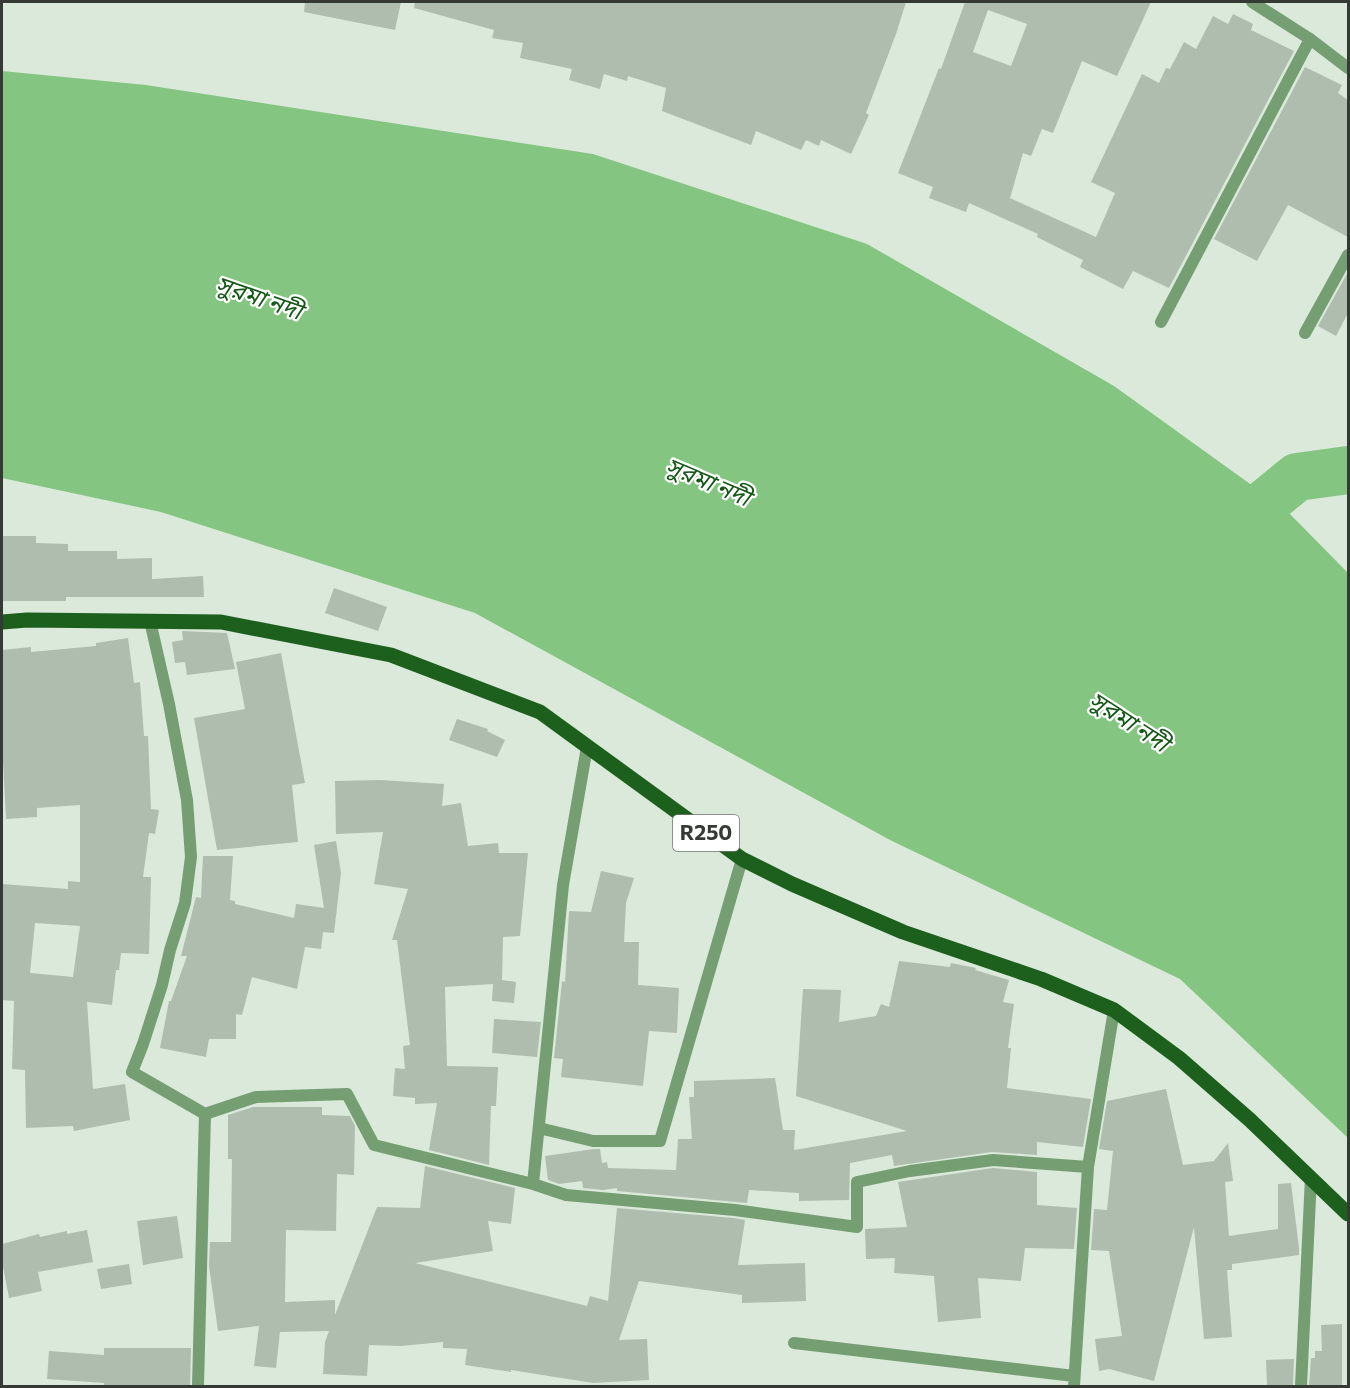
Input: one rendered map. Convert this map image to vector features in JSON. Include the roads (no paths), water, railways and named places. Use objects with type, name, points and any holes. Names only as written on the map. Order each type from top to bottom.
[{"type":"main road","name":"R250","points":[[2,622],[27,620],[220,622],[391,655],[540,712],[742,859],[792,884],[903,932],[1041,979],[1114,1010],[1179,1058],[1311,1177],[1348,1214]]},
{"type":"street","points":[[1252,2],[1310,39],[1348,68]]},
{"type":"street","points":[[1161,322],[1310,39]]},
{"type":"street","points":[[1305,333],[1348,255]]},
{"type":"street","points":[[150,621],[169,704],[187,800],[191,857],[185,903],[162,985],[132,1072],[205,1114],[256,1097],[347,1094],[374,1146],[533,1184],[566,1196],[735,1210],[857,1227],[857,1182],[910,1171],[993,1160],[1088,1167]]},
{"type":"street","points":[[533,1184],[563,885],[587,747]]},
{"type":"street","points":[[539,1128],[593,1141],[660,1141],[742,859]]},
{"type":"street","points":[[794,1343],[1074,1381],[1088,1167],[1114,1010]]},
{"type":"street","points":[[198,1386],[205,1114]]},
{"type":"street","points":[[1301,1386],[1311,1177]]},
{"type":"water","name":"সুরমা নদী","points":[[2,71],[146,85],[593,154],[867,244],[1114,386],[1285,509],[1348,573],[1348,1138],[1180,979],[890,840],[475,613],[161,512],[2,478]]},
{"type":"waterway","points":[[1220,540],[1297,477],[1348,470]]}]
